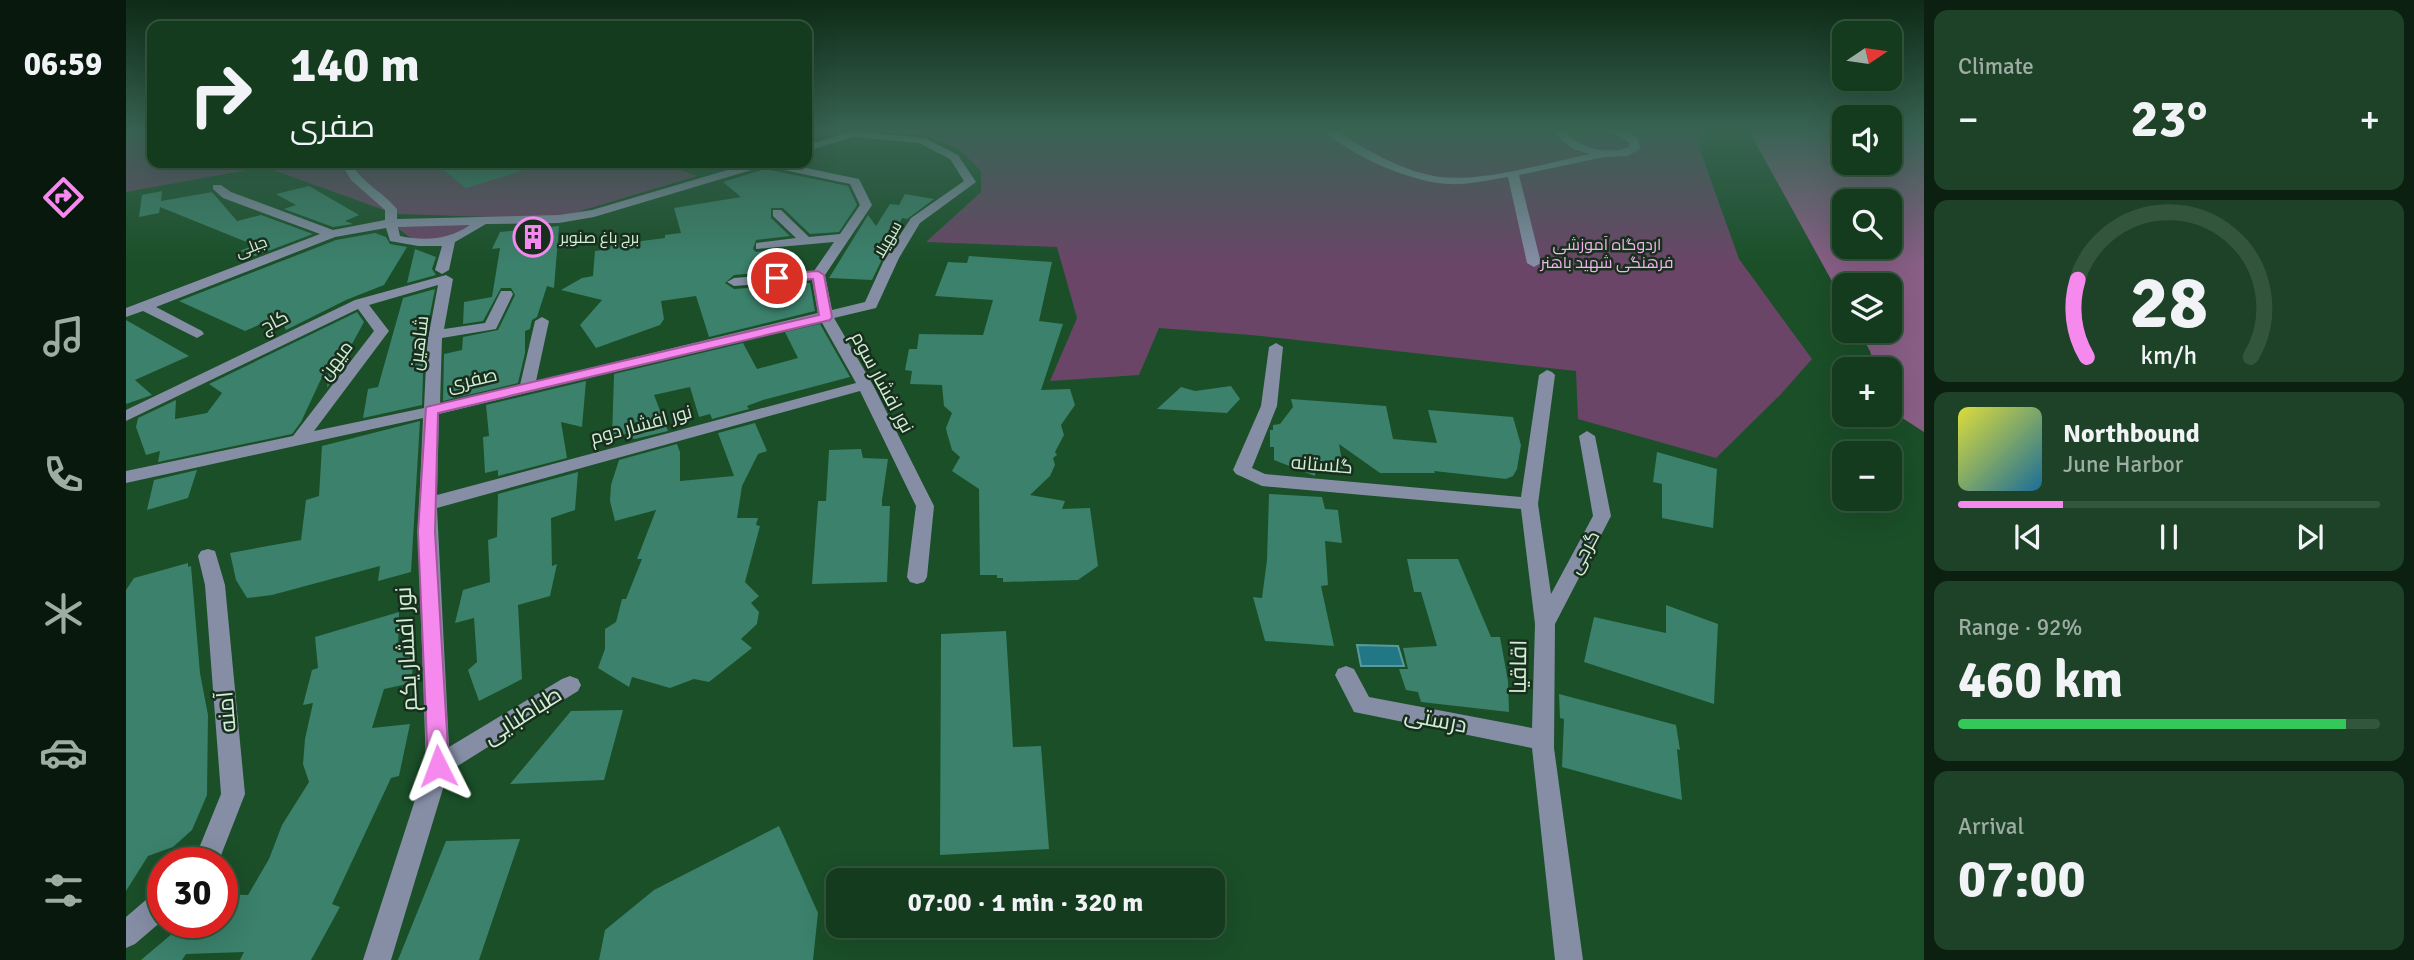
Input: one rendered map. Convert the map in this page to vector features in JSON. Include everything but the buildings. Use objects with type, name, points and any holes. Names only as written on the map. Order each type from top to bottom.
[{"type":"street","points":[[355,176],[365,190],[385,201],[391,209],[394,238],[418,244],[449,242],[466,235],[483,221],[559,219],[594,213],[720,176]]},
{"type":"street","points":[[734,282],[818,275],[866,205],[855,181],[829,176]]},
{"type":"street","name":"سهیلا","points":[[826,317],[871,305],[892,258],[915,221],[970,182],[966,176]]},
{"type":"street","points":[[1422,176],[1448,181],[1490,176]]},
{"type":"street","points":[[1514,176],[1534,263]]},
{"type":"street","points":[[217,187],[227,195],[332,234]]},
{"type":"street","points":[[777,212],[806,241]]},
{"type":"street","name":"جبلی","points":[[126,313],[332,234],[391,223],[483,221]]},
{"type":"street","points":[[761,246],[844,237]]},
{"type":"street","name":"شاهین","points":[[431,411],[434,344],[438,335],[449,242]]},
{"type":"street","name":"کاج","points":[[126,416],[316,322],[360,303],[444,274]]},
{"type":"street","name":"نور افشار سوم","points":[[818,275],[826,317],[865,385],[925,506],[917,577]]},
{"type":"street","points":[[438,335],[491,326],[506,294]]},
{"type":"street","name":"میهن","points":[[298,440],[382,331],[360,303]]},
{"type":"street","points":[[144,306],[197,334]]},
{"type":"street","name":"صفری","points":[[126,477],[431,411],[826,317]]},
{"type":"street","points":[[527,388],[542,321]]},
{"type":"street","name":"گلستانه","points":[[1276,347],[1269,406],[1242,470],[1262,480],[1529,504]]},
{"type":"street","name":"اقاقیا","points":[[1546,374],[1529,504],[1545,624],[1543,740],[1569,960]]},
{"type":"street","name":"نور افشار دوم","points":[[428,504],[865,385]]},
{"type":"street","name":"نور افشار یکم","points":[[377,960],[438,766],[426,532],[431,411]]},
{"type":"street","name":"گرجی","points":[[1545,624],[1602,516],[1587,436]]},
{"type":"street","name":"آمنه","points":[[208,556],[215,585],[233,794],[211,847]]},
{"type":"street","name":"درستی","points":[[1346,675],[1362,705],[1543,740]]},
{"type":"street","name":"طباطبایی","points":[[438,766],[570,685]]},
{"type":"street","points":[[126,935],[147,916]]},
{"type":"green space","points":[[126,176],[216,176],[126,192]]},
{"type":"green space","points":[[289,176],[697,176],[554,219],[395,214]]},
{"type":"green space","name":"اردوگاه آموزشی فرهنگی شهید باهنر","points":[[981,176],[1709,176],[1739,259],[1812,359],[1781,394],[1716,458],[1578,419],[1576,371],[1251,335],[1159,328],[1139,375],[1050,381],[1077,318],[1057,247],[926,242],[981,192]]},
{"type":"green space","points":[[409,224],[473,225],[452,236],[427,241],[412,238],[397,228]]},
{"type":"shaded area","points":[[1774,176],[1924,176],[1924,432],[1902,418],[1902,357],[1872,357],[1866,343],[1902,343],[1902,273],[1832,273],[1832,281]]},
{"type":"water","points":[[1357,645],[1398,646],[1404,666],[1361,666]]},
{"type":"place","name":"برج باغ صنوبر","points":[[533,237]]},
{"type":"route","points":[[438,766],[426,532],[431,411],[826,317],[818,275],[777,278]]}]
